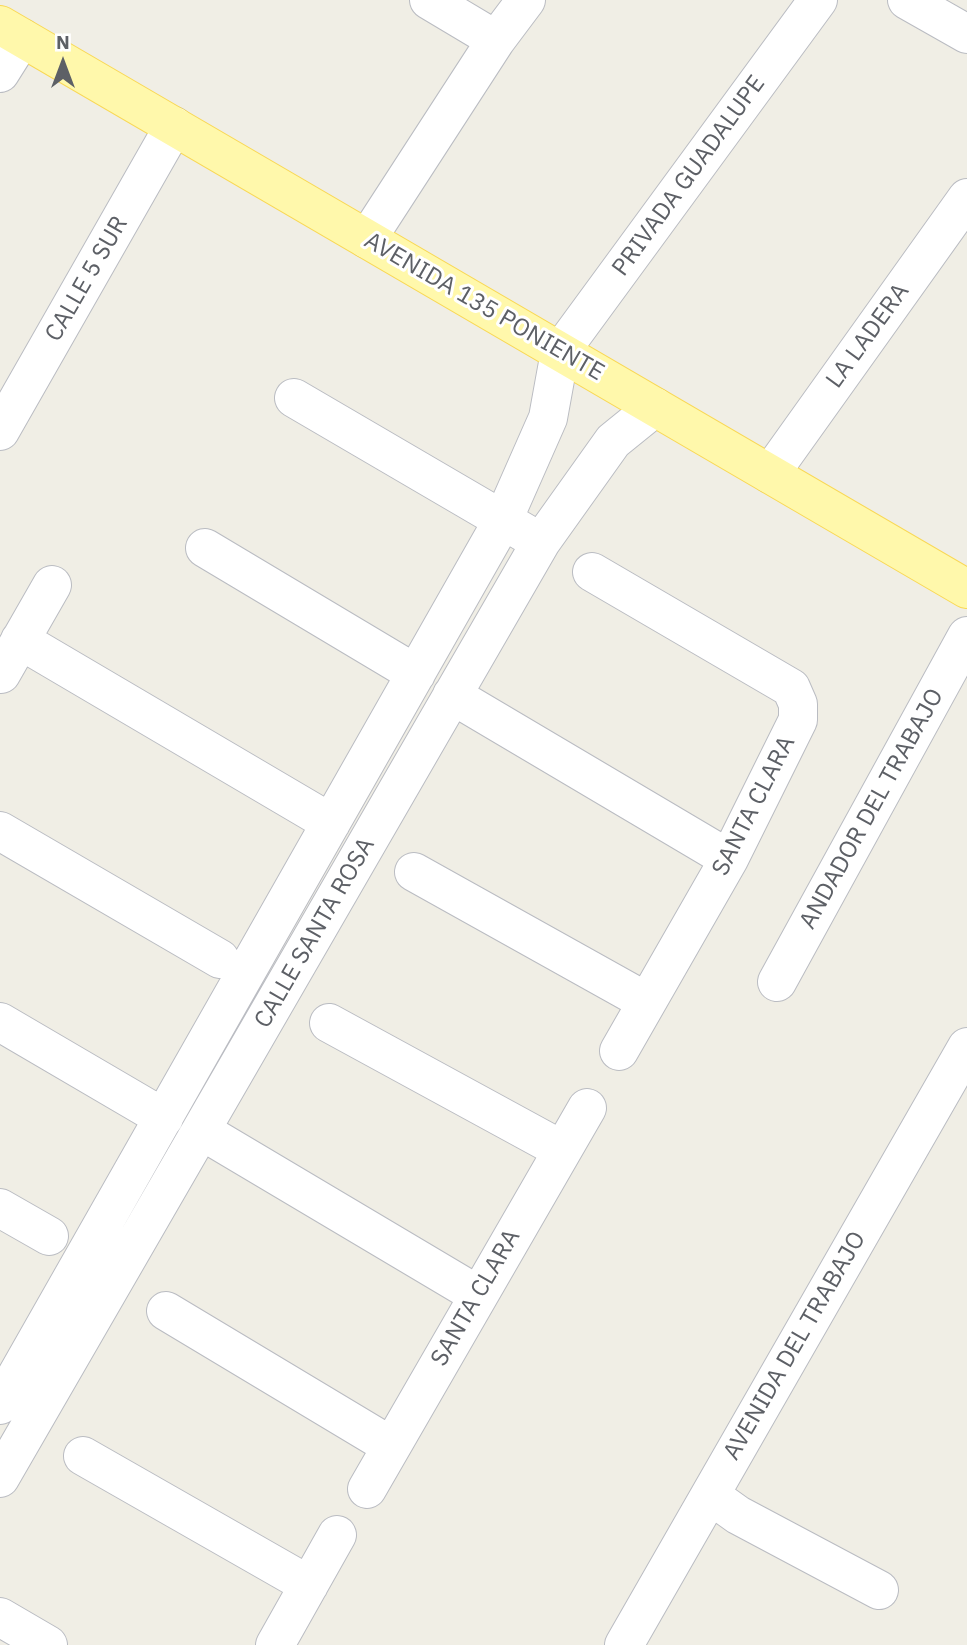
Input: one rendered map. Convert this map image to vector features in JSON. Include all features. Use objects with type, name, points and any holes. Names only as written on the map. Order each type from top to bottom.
[{"type":"main road","name":"AVENIDA 135 PONIENTE","points":[[11,31],[967,589]]},
{"type":"street","points":[[429,0],[496,40]]},
{"type":"street","points":[[367,239],[496,40],[526,0]]},
{"type":"street","name":"PRIVADA GUADALUPE","points":[[560,352],[818,0]]},
{"type":"street","points":[[907,0],[967,34]]},
{"type":"street","points":[[0,73],[11,31]]},
{"type":"street","name":"CALLE 5 SUR","points":[[0,430],[174,127]]},
{"type":"street","name":"LA LADERA","points":[[770,474],[967,198]]},
{"type":"street","name":"CALLE SANTA ROSA","points":[[0,1405],[503,520],[548,418],[560,352]]},
{"type":"street","points":[[294,398],[541,542]]},
{"type":"street","name":"CALLE SANTA ROSA","points":[[0,1478],[541,542],[613,441],[654,407]]},
{"type":"street","points":[[205,548],[416,674]]},
{"type":"street","name":"SANTA CLARA","points":[[592,572],[791,688],[797,704],[797,720],[729,859],[619,1051]]},
{"type":"street","points":[[1,674],[52,585]]},
{"type":"street","name":"ANDADOR DEL TRABAJO","points":[[777,982],[967,636]]},
{"type":"street","points":[[20,640],[331,823]]},
{"type":"street","points":[[452,695],[729,859]]},
{"type":"street","points":[[0,831],[220,959]]},
{"type":"street","points":[[414,872],[647,1002]]},
{"type":"street","points":[[0,1022],[164,1118]]},
{"type":"street","points":[[329,1023],[562,1150]]},
{"type":"street","name":"AVENIDA DEL TRABAJO","points":[[624,1645],[967,1047]]},
{"type":"street","name":"SANTA CLARA","points":[[367,1489],[587,1108]]},
{"type":"street","points":[[202,1131],[478,1295]]},
{"type":"street","points":[[125,1186],[158,1207]]},
{"type":"street","points":[[0,1208],[49,1236]]},
{"type":"street","points":[[166,1311],[391,1446]]},
{"type":"street","points":[[83,1456],[309,1585]]},
{"type":"street","points":[[710,1495],[738,1515],[879,1590]]},
{"type":"street","points":[[275,1645],[337,1535]]},
{"type":"street","points":[[0,1617],[48,1645]]}]
